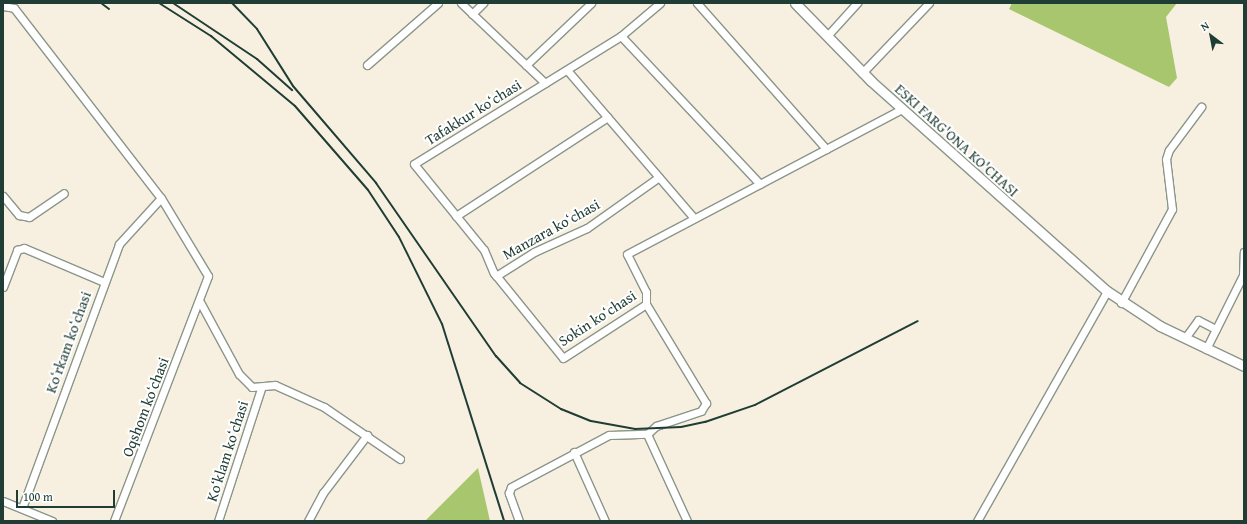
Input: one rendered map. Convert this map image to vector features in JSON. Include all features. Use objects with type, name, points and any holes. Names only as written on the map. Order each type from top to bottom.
[{"type":"main road","name":"ESKI FARG'ONA KO'CHASI","points":[[795,3],[862,73],[1107,292],[1121,302],[1185,338],[1244,366]]},
{"type":"street","points":[[367,65],[438,3]]},
{"type":"street","points":[[460,3],[545,83]]},
{"type":"street","points":[[472,14],[483,3]]},
{"type":"street","points":[[526,65],[591,3]]},
{"type":"street","name":"Tafakkur koʻchasi","points":[[496,276],[484,250],[414,164],[621,36],[660,3]]},
{"type":"street","points":[[697,3],[826,149]]},
{"type":"street","points":[[827,36],[857,3]]},
{"type":"street","points":[[862,73],[928,3]]},
{"type":"street","name":"Oqshom koʻchasi","points":[[3,6],[14,8],[161,198],[208,276],[200,302],[114,521]]},
{"type":"street","points":[[621,36],[760,184]]},
{"type":"street","points":[[567,70],[694,218]]},
{"type":"street","points":[[1121,302],[1172,209],[1166,159],[1169,150],[1201,108]]},
{"type":"street","name":"Sokin koʻchasi","points":[[496,276],[563,358],[646,304],[646,292],[627,254],[902,109]]},
{"type":"street","points":[[456,216],[608,117]]},
{"type":"street","name":"Manzara koʻchasi","points":[[496,276],[534,252],[587,228],[659,177]]},
{"type":"street","points":[[3,196],[19,215],[29,217],[64,193]]},
{"type":"street","name":"Koʻrkam koʻchasi","points":[[22,508],[119,244],[161,198]]},
{"type":"street","points":[[3,286],[17,250],[24,248],[104,282]]},
{"type":"street","points":[[1206,349],[1244,275],[1244,252]]},
{"type":"street","points":[[977,521],[1107,292]]},
{"type":"street","points":[[200,302],[239,374],[252,387],[261,389],[275,385],[324,406],[400,459]]},
{"type":"street","points":[[519,521],[509,489],[574,452],[613,433],[647,434],[656,426],[701,411],[706,404],[646,304]]},
{"type":"street","points":[[1185,338],[1198,320],[1216,329]]},
{"type":"street","name":"Koʻklam koʻchasi","points":[[218,521],[261,389]]},
{"type":"street","points":[[647,434],[687,521]]},
{"type":"street","points":[[308,521],[323,493],[367,436]]},
{"type":"street","points":[[574,452],[605,521]]},
{"type":"street","points":[[3,501],[52,521]]},
{"type":"green space","points":[[1012,3],[1177,3],[1166,17],[1177,78],[1169,87],[1009,9]]},
{"type":"green space","points":[[478,468],[490,521],[425,521]]},
{"type":"railway","points":[[101,3],[109,9]]},
{"type":"railway","points":[[159,3],[211,36],[295,106],[368,190],[399,237],[442,324],[504,521]]},
{"type":"railway","points":[[173,3],[257,59],[292,90]]},
{"type":"railway","points":[[232,3],[257,29],[293,86],[376,183],[496,356],[520,383],[561,409],[591,421],[635,429],[681,427],[705,422],[755,405],[918,321]]}]
